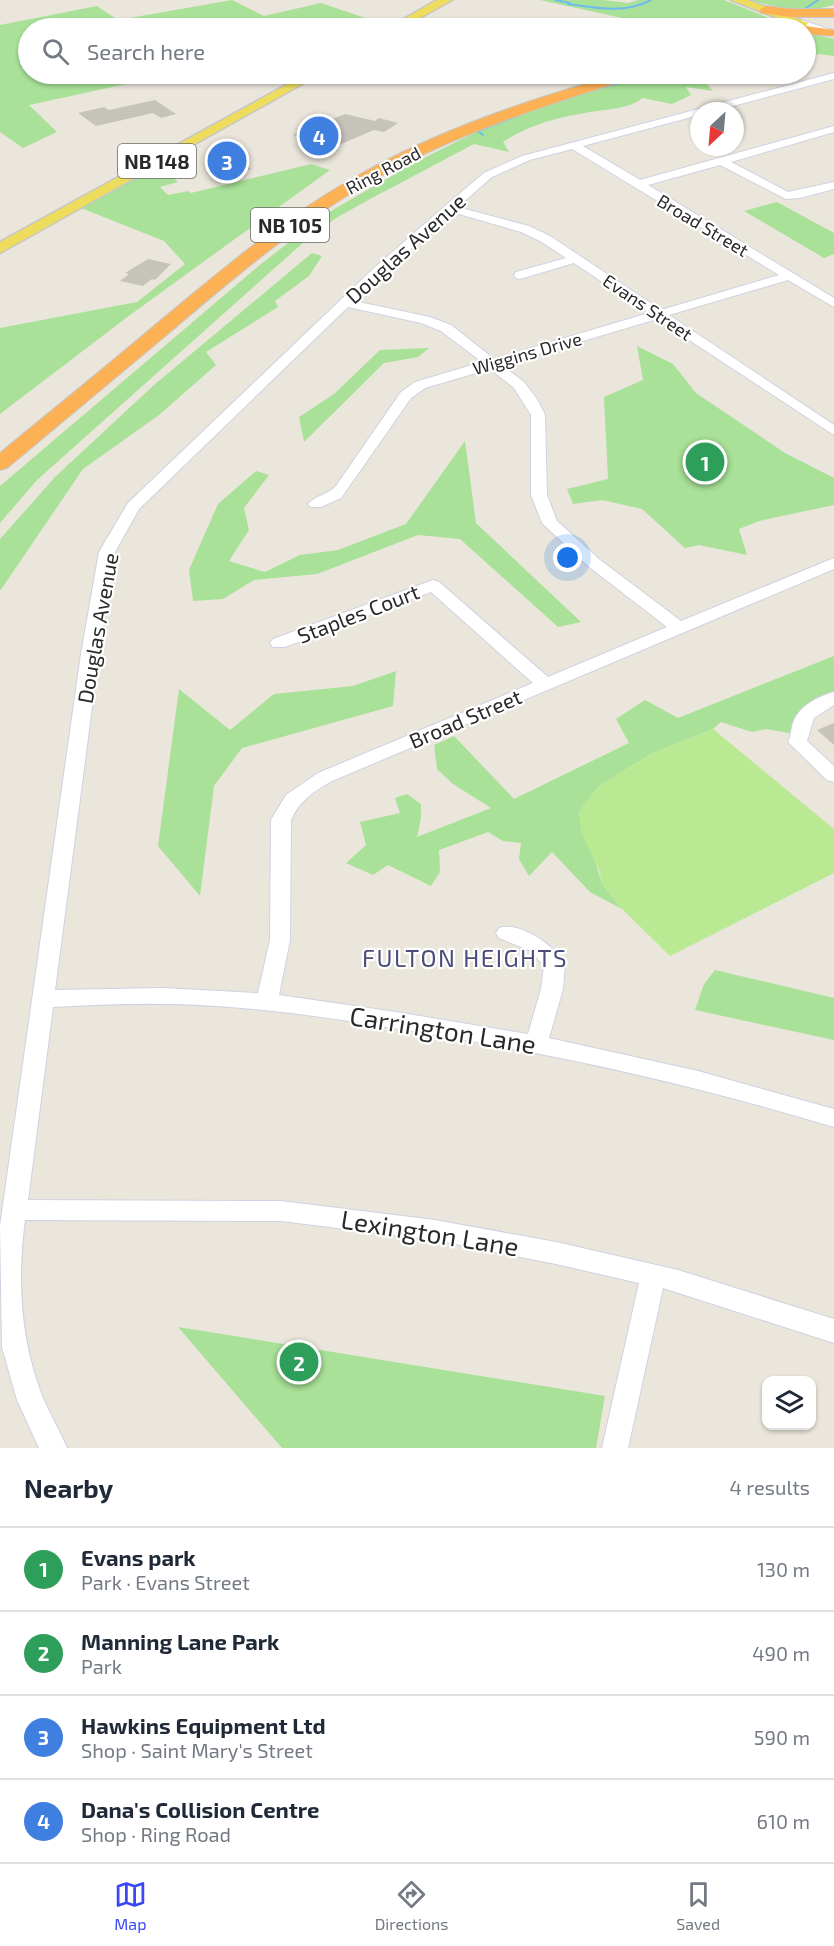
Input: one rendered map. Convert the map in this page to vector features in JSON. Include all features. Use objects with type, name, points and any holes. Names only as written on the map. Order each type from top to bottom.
[{"type":"highway","points":[[766,10],[834,13]]},
{"type":"highway","points":[[766,10],[774,18]]},
{"type":"highway","points":[[816,18],[834,13]]},
{"type":"highway","points":[[832,34],[822,23],[834,13]]},
{"type":"highway","points":[[816,31],[832,34]]},
{"type":"highway","name":"Ring Road","points":[[0,447],[226,261],[314,197],[355,173],[417,142],[463,123],[577,84]]},
{"type":"highway","name":"Ring Road","points":[[0,464],[238,266],[287,227],[330,198],[425,147],[476,125],[529,105],[598,84]]},
{"type":"main road","points":[[413,18],[446,0]]},
{"type":"main road","points":[[737,0],[766,10],[776,18]]},
{"type":"main road","name":"NB 148","points":[[0,248],[296,84]]},
{"type":"street","name":"Douglas Avenue","points":[[816,81],[834,76]]},
{"type":"street","name":"Douglas Avenue","points":[[735,102],[804,84]]},
{"type":"street","name":"Douglas Avenue","points":[[54,1448],[45,1434],[22,1378],[9,1313],[8,1256],[90,654],[107,552],[117,531],[133,506],[345,303],[479,182],[499,169],[526,158],[690,114]]},
{"type":"street","points":[[636,185],[834,129]]},
{"type":"street","name":"Broad Street","points":[[573,145],[834,303]]},
{"type":"street","points":[[721,161],[786,196],[800,195],[834,185]]},
{"type":"street","name":"Evans Street","points":[[449,208],[531,231],[834,431]]},
{"type":"street","points":[[520,275],[576,260]]},
{"type":"street","name":"Wiggins Drive","points":[[316,504],[336,495],[402,402],[412,390],[428,382],[789,276]]},
{"type":"street","points":[[345,303],[436,323],[455,333],[519,385],[530,399],[538,415],[539,495],[550,523],[594,563],[679,628]]},
{"type":"street","name":"Broad Street","points":[[267,1003],[280,940],[281,820],[286,807],[295,796],[325,777],[834,563]]},
{"type":"street","name":"Staples Court","points":[[279,643],[433,585],[545,684]]},
{"type":"street","points":[[834,698],[809,711],[803,720],[801,735],[797,742],[834,776]]},
{"type":"street","points":[[506,933],[538,946],[555,964],[552,989],[536,1044]]},
{"type":"street","name":"Carrington Lane","points":[[44,999],[112,995],[182,996],[267,1003],[397,1020],[536,1044],[729,1089],[834,1118]]},
{"type":"street","name":"Lexington Lane","points":[[15,1210],[281,1211],[435,1230],[556,1253],[653,1275],[758,1305],[834,1331]]},
{"type":"street","points":[[615,1448],[653,1275]]},
{"type":"green space","points":[[232,0],[264,16],[321,3],[365,18],[129,18]]},
{"type":"green space","points":[[540,0],[603,0],[628,3],[638,0],[724,0],[769,18],[622,18]]},
{"type":"green space","points":[[751,0],[834,0],[834,5],[812,9],[792,9]]},
{"type":"green space","points":[[97,6],[115,18],[36,18]]},
{"type":"green space","points":[[18,21],[18,84],[126,84],[29,105],[57,132],[23,148],[0,132],[0,25]]},
{"type":"green space","points":[[816,35],[834,39],[834,56],[816,54]]},
{"type":"green space","points":[[616,84],[707,84],[713,91],[686,87],[691,95],[672,104],[643,98],[625,106],[544,122],[503,142],[509,152],[474,144],[336,218],[305,241],[37,480],[0,523],[0,486],[261,264],[324,215],[414,163],[474,133],[545,104]]},
{"type":"green space","points":[[157,161],[178,182],[160,187],[168,195],[188,191],[191,193],[311,164],[330,170],[130,315],[0,414],[0,328],[137,302],[185,264],[164,241],[76,206]]},
{"type":"green space","points":[[777,202],[834,233],[834,254],[824,258],[744,211]]},
{"type":"green space","points":[[312,253],[322,256],[309,276],[275,301],[278,307],[206,352],[216,365],[159,415],[83,469],[0,591],[0,539],[56,476],[154,385]]},
{"type":"green space","points":[[637,346],[673,364],[696,393],[785,453],[834,478],[834,505],[759,521],[739,529],[747,555],[699,545],[685,548],[642,509],[602,500],[573,504],[567,489],[608,479],[604,397],[643,380]]},
{"type":"green space","points":[[429,348],[418,357],[384,363],[304,442],[299,417],[334,394],[380,350]]},
{"type":"green space","points":[[465,441],[476,523],[581,622],[558,627],[460,539],[418,535],[317,574],[254,580],[223,599],[193,601],[189,570],[218,504],[256,471],[269,475],[244,508],[249,530],[229,561],[265,572],[300,555],[338,550],[406,524]]},
{"type":"green space","points":[[834,656],[834,698],[821,704],[801,735],[766,729],[752,732],[721,722],[713,729],[651,754],[599,786],[579,812],[602,883],[622,909],[590,892],[552,852],[529,876],[519,859],[521,843],[503,841],[488,832],[439,850],[440,872],[431,886],[388,865],[373,875],[346,863],[366,845],[360,822],[400,813],[395,798],[407,794],[421,804],[417,837],[491,808],[453,784],[437,769],[434,745],[454,736],[514,799],[629,743],[616,719],[645,700],[678,718]]},
{"type":"green space","points":[[396,671],[393,706],[242,748],[214,786],[200,896],[158,846],[179,689],[230,730],[274,694],[353,686]]},
{"type":"green space","points":[[713,729],[834,829],[834,873],[670,956],[622,909],[602,883],[599,870],[581,832],[579,812],[599,786],[651,754]]},
{"type":"green space","points":[[715,970],[834,998],[834,1040],[695,1010],[704,984]]},
{"type":"green space","points":[[178,1327],[605,1396],[596,1448],[282,1448]]},
{"type":"building","points":[[155,100],[176,114],[161,118],[153,113],[96,126],[78,113],[104,107],[109,110]]},
{"type":"building","points":[[345,114],[375,121],[379,118],[398,123],[384,132],[374,130],[334,147],[293,135]]},
{"type":"building","points":[[232,154],[251,169],[228,174],[209,158]]},
{"type":"building","points":[[148,259],[171,264],[155,280],[152,279],[143,286],[120,281],[129,274],[125,273]]},
{"type":"building","points":[[834,723],[834,745],[817,730]]},
{"type":"waterway","points":[[555,0],[570,3]]},
{"type":"waterway","points":[[568,4],[621,8],[651,0]]},
{"type":"waterway","points":[[806,8],[818,0]]},
{"type":"waterway","points":[[593,90],[615,84]]},
{"type":"waterway","points":[[483,135],[478,131],[517,116]]},
{"type":"place","name":"Dana's Collision Centre","points":[[319,136]]},
{"type":"place","name":"Hawkins Equipment Ltd","points":[[227,161]]},
{"type":"place","name":"Evans park","points":[[705,462]]},
{"type":"place","name":"Manning Lane Park","points":[[299,1362]]},
{"type":"district","name":"FULTON HEIGHTS","points":[[465,957]]}]
